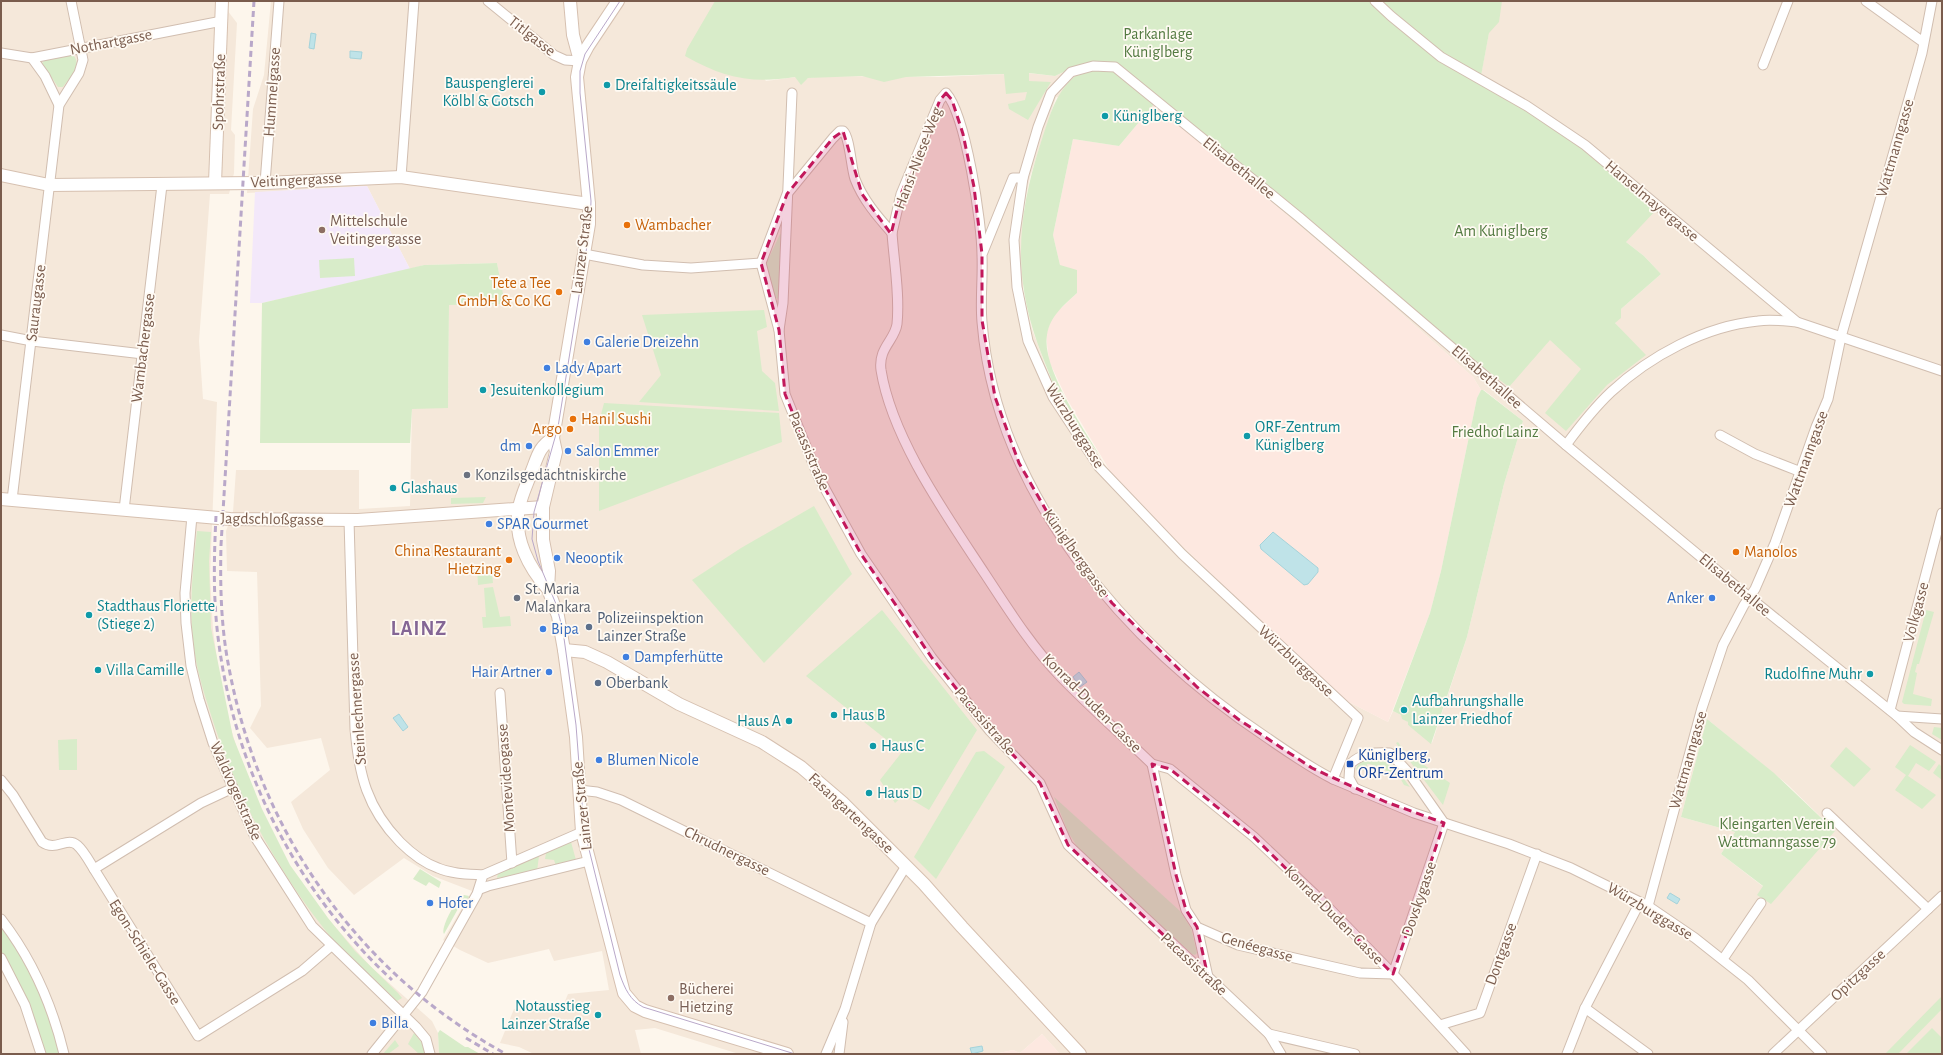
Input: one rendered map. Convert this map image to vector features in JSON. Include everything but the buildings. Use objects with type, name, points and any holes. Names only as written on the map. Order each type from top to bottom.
[{"type":"main road","name":"Spohrstraße","points":[[215,183],[222,1]]},
{"type":"main road","points":[[570,1],[573,35],[580,61]]},
{"type":"main road","name":"Lainzer Straße","points":[[548,589],[549,571],[543,540],[543,507],[556,452],[553,438],[589,224],[589,204],[577,77],[580,61],[588,46],[618,1]]},
{"type":"main road","name":"Veitingergasse","points":[[1,175],[50,185],[265,183],[401,177],[589,204]]},
{"type":"main road","name":"Lainzer Straße","points":[[553,438],[542,445],[519,509],[519,526],[526,557],[535,575],[548,589],[558,616],[576,737],[582,832],[624,993],[635,1006],[645,1011],[786,1054]]},
{"type":"main road","name":"Jagdschloßgasse","points":[[6,500],[230,519],[349,520],[543,507]]},
{"type":"main road","name":"Fasangartengasse","points":[[564,650],[580,651],[607,662],[679,704],[780,752],[820,782],[906,866],[1080,1054]]},
{"type":"street","name":"Sauraugasse","points":[[6,500],[32,341],[59,105],[81,68],[83,60],[71,1]]},
{"type":"street","name":"Hummelgasse","points":[[265,183],[279,1]]},
{"type":"street","points":[[401,177],[414,1]]},
{"type":"street","name":"Titlgasse","points":[[488,1],[554,55],[565,60],[580,61]]},
{"type":"street","name":"Hanselmayergasse","points":[[1375,1],[1390,16],[1441,57],[1527,106],[1585,145],[1798,322],[1942,371]]},
{"type":"street","points":[[1763,64],[1788,1]]},
{"type":"street","points":[[1866,1],[1923,42]]},
{"type":"street","name":"Wattmanngasse","points":[[1567,1054],[1585,1008],[1644,904],[1723,645],[1749,597],[1755,589],[1780,531],[1816,427],[1828,399],[1841,337],[1922,53],[1932,1]]},
{"type":"street","name":"Nothartgasse","points":[[1,53],[32,58],[222,21]]},
{"type":"street","points":[[32,58],[45,76],[59,105]]},
{"type":"street","name":"Würzburggasse","points":[[1114,67],[1093,66],[1071,72],[1051,93],[1038,127],[1023,178],[1014,240],[1016,287],[1028,341],[1053,397],[1099,467],[1182,554],[1358,718],[1333,779]]},
{"type":"street","name":"Elisabethallee","points":[[1114,67],[1299,217],[1566,445],[1749,597],[1893,713],[1914,732],[1942,750]]},
{"type":"street","name":"Pacassistraße","points":[[779,330],[783,302],[792,93]]},
{"type":"street","name":"Hansi-Niese-Weg","points":[[892,233],[901,194],[914,160],[940,100],[946,93],[952,100],[963,134],[974,187],[982,254]]},
{"type":"street","name":"Hansi-Niese-Weg","points":[[787,194],[833,138],[840,131],[843,132],[847,136],[852,166],[862,194],[892,233]]},
{"type":"street","points":[[982,254],[1013,178],[1023,178]]},
{"type":"street","name":"Wambachergasse","points":[[124,510],[162,185]]},
{"type":"street","name":"Pacassistraße","points":[[787,194],[761,263],[779,330],[785,394],[818,476],[861,554],[932,658],[990,730],[1040,783],[1068,845],[1269,1034],[1281,1054]]},
{"type":"street","name":"Konrad-Duden-Gasse","points":[[892,233],[896,276],[897,326],[882,353],[881,369],[887,395],[902,436],[942,510],[1019,626],[1060,676],[1152,764],[1170,769],[1254,837],[1324,903],[1393,974],[1466,1054]]},
{"type":"street","points":[[584,254],[643,265],[691,268],[761,263]]},
{"type":"street","name":"Küniglberggasse","points":[[982,254],[982,320],[986,359],[995,397],[1019,463],[1062,538],[1090,578],[1112,603],[1163,656],[1197,687],[1238,719],[1312,768],[1333,779]]},
{"type":"street","points":[[1566,445],[1588,415],[1611,392],[1633,373],[1684,343],[1712,330],[1757,321],[1798,322]]},
{"type":"street","points":[[1,335],[32,341],[143,354]]},
{"type":"street","points":[[1720,435],[1755,454],[1801,472]]},
{"type":"street","name":"Volkgasse","points":[[1893,713],[1942,513]]},
{"type":"street","name":"Waldvogelstraße","points":[[192,516],[185,593],[186,624],[191,666],[199,699],[213,743],[255,837],[312,926],[426,1039],[430,1054]]},
{"type":"street","name":"Steinlechnergasse","points":[[349,520],[355,729],[358,760],[367,793],[374,809],[386,825],[403,845],[416,856],[444,870],[483,875]]},
{"type":"street","name":"Montevideogasse","points":[[500,693],[512,863]]},
{"type":"street","points":[[1893,713],[1942,719]]},
{"type":"street","points":[[1355,789],[1349,778],[1350,764],[1355,759],[1374,752],[1390,753],[1409,773],[1444,824]]},
{"type":"street","points":[[1152,764],[1176,875],[1186,910],[1197,928],[1208,976]]},
{"type":"street","points":[[1333,779],[1355,789]]},
{"type":"street","points":[[1,780],[13,795],[42,842],[47,846],[57,846],[66,842],[73,842],[78,846],[94,869],[201,803],[234,788]]},
{"type":"street","name":"Würzburggasse","points":[[1355,789],[1444,824],[1537,854],[1571,868],[1644,904],[1683,929],[1723,959],[1753,985],[1822,1054]]},
{"type":"street","name":"Chrudnergasse","points":[[579,790],[597,792],[621,800],[871,923]]},
{"type":"street","points":[[1827,813],[1928,909]]},
{"type":"street","name":"Dovskygasse","points":[[1393,974],[1444,824]]},
{"type":"street","points":[[372,1054],[422,992],[480,890],[483,875],[582,832]]},
{"type":"street","name":"Dontgasse","points":[[1440,1025],[1480,1013],[1537,854]]},
{"type":"street","points":[[480,890],[495,884],[589,861]]},
{"type":"street","points":[[826,1054],[845,1009],[871,923],[906,866]]},
{"type":"street","name":"Egon-Schiele-Gasse","points":[[94,869],[198,1036],[302,971],[331,946]]},
{"type":"street","points":[[493,871],[495,884]]},
{"type":"street","name":"Opitzgasse","points":[[1773,1054],[1800,1031],[1942,896]]},
{"type":"street","points":[[1723,959],[1762,903]]},
{"type":"street","points":[[1,919],[30,962],[44,991],[53,1014],[64,1054]]},
{"type":"street","name":"Genéegasse","points":[[1197,928],[1238,945],[1360,973],[1393,974]]},
{"type":"street","points":[[1,958],[25,1005],[41,1054]]},
{"type":"street","points":[[1585,1008],[1648,1054]]},
{"type":"street","points":[[839,1054],[845,1009]]},
{"type":"street","points":[[1269,1034],[1355,1054]]},
{"type":"highlighted area","points":[[946,93],[952,100],[963,134],[974,187],[982,254],[982,320],[995,397],[1019,463],[1062,538],[1112,603],[1197,687],[1238,719],[1312,768],[1386,802],[1444,823],[1393,974],[1254,837],[1170,769],[1152,764],[1176,875],[1186,910],[1197,927],[1208,977],[1068,845],[1040,783],[990,731],[932,658],[861,554],[818,476],[785,394],[779,330],[761,263],[787,194],[833,138],[843,131],[862,194],[891,234],[901,194],[940,100]]},
{"type":"shaded area","points":[[1,1],[227,1],[227,10],[237,23],[231,130],[235,135],[234,173],[229,194],[210,194],[199,341],[203,399],[217,402],[210,576],[213,630],[223,702],[243,769],[267,825],[291,869],[328,919],[371,967],[432,1021],[438,1033],[439,1054],[1,1054]]},
{"type":"shaded area","points":[[271,1],[715,1],[712,9],[766,81],[796,77],[803,81],[808,78],[825,76],[939,77],[1027,73],[1055,76],[1074,67],[1094,61],[1120,66],[1550,340],[1625,334],[1615,323],[1621,309],[1661,274],[1644,256],[1626,242],[1481,75],[1495,1],[1942,1],[1942,1054],[1060,1054],[1042,1034],[1020,1053],[1013,1050],[994,1054],[739,1054],[655,1028],[635,1030],[641,1054],[534,1054],[519,1047],[500,1043],[514,1009],[562,1008],[568,994],[609,990],[602,951],[554,961],[549,949],[488,963],[443,940],[472,891],[433,876],[404,858],[354,895],[328,868],[303,829],[291,802],[330,770],[321,738],[267,748],[250,728],[261,706],[257,572],[227,571],[226,531],[233,512],[236,470],[359,470],[359,509],[410,506],[412,408],[448,408],[449,305],[504,304],[497,263],[424,265],[410,269],[367,186],[247,193],[253,109],[264,75]],"holes":[[[1056,97],[1198,140],[1367,283],[1473,377],[1481,390],[1484,390],[1523,421],[1504,484],[1467,637],[1432,743],[1408,725],[1408,722],[1401,715],[1393,711],[1388,722],[1343,699],[1296,657],[1116,481],[1064,404],[1048,372],[1032,329],[1023,291],[1024,207],[1030,177]],[[1707,719],[1788,785],[1834,830],[1773,901],[1770,892],[1721,854],[1735,832],[1681,817]]]},
{"type":"shaded area","points":[[1155,103],[1367,283],[1473,377],[1481,390],[1477,398],[1441,571],[1430,613],[1388,722],[1343,699],[1296,657],[1116,481],[1067,399],[1049,361],[1046,335],[1051,320],[1058,311],[1077,293],[1060,265],[1053,235],[1073,139],[1119,146]]},
{"type":"shaded area","name":"Mittelschule Veitingergasse","points":[[367,186],[410,269],[262,303],[250,303],[255,192]]},
{"type":"shaded area","points":[[1042,1034],[1060,1054],[994,1054],[1013,1050],[1020,1053]]},
{"type":"green space","name":"Am Küniglberg","points":[[715,1],[1374,1],[1441,59],[1584,146],[1658,208],[1626,242],[1644,256],[1661,274],[1621,309],[1621,318],[1615,323],[1646,355],[1607,385],[1566,431],[1545,413],[1581,369],[1550,340],[1509,387],[1455,346],[1120,66],[1094,61],[1074,67],[1055,76],[1029,73],[1029,81],[1051,82],[1028,120],[1009,109],[1008,104],[1025,100],[1027,92],[1006,94],[1004,74],[906,77],[884,82],[862,76],[808,78],[801,85],[795,77],[765,80],[738,77],[712,70],[685,56],[687,49]]},
{"type":"green space","points":[[1379,1],[1502,1],[1499,22],[1489,33],[1481,76],[1444,55]]},
{"type":"green space","points":[[70,55],[74,56],[76,60],[76,68],[72,76],[63,87],[58,87],[42,63],[46,59]]},
{"type":"green space","points":[[1095,69],[1114,69],[1155,103],[1119,146],[1073,139],[1053,235],[1060,265],[1077,270],[1077,293],[1058,311],[1051,322],[1047,335],[1047,348],[1057,381],[1102,459],[1064,405],[1043,358],[1033,330],[1026,303],[1022,276],[1021,250],[1022,224],[1026,197],[1041,142],[1053,108],[1061,92],[1075,76]]},
{"type":"green space","points":[[780,234],[783,235],[779,299],[775,298],[766,264]]},
{"type":"green space","points":[[354,258],[355,276],[320,278],[319,260]]},
{"type":"green space","points":[[497,263],[505,304],[449,305],[448,408],[412,409],[410,443],[260,443],[262,303],[424,265]]},
{"type":"green space","points":[[764,310],[767,327],[757,331],[762,371],[775,383],[779,411],[639,402],[661,375],[642,315]]},
{"type":"green space","name":"Friedhof Lainz","points":[[1481,390],[1523,421],[1504,484],[1467,637],[1431,744],[1408,725],[1408,722],[1402,719],[1401,715],[1393,711],[1430,613],[1441,571],[1477,398]]},
{"type":"green space","points":[[604,403],[779,413],[782,442],[599,511],[599,422]]},
{"type":"green space","points":[[486,497],[483,503],[451,504],[451,498]]},
{"type":"green space","points":[[814,506],[852,574],[764,663],[692,580],[741,548]]},
{"type":"green space","points":[[197,531],[211,532],[209,561],[211,628],[233,737],[262,809],[290,865],[328,918],[355,951],[402,998],[397,1001],[358,964],[355,965],[331,938],[309,909],[270,849],[237,785],[209,709],[200,679],[194,649],[191,598]]},
{"type":"green space","points":[[491,565],[493,583],[478,585],[477,567]]},
{"type":"green space","points":[[493,587],[500,617],[510,616],[511,626],[483,628],[482,617],[486,617],[484,588]]},
{"type":"green space","points":[[882,610],[977,730],[929,810],[904,795],[895,803],[880,780],[902,752],[806,676]]},
{"type":"green space","points":[[1926,610],[1934,612],[1919,664],[1917,664],[1913,694],[1932,699],[1931,706],[1904,704],[1902,702]]},
{"type":"green space","name":"Kleingarten Verein Wattmanngasse 79","points":[[1707,719],[1774,773],[1835,831],[1771,904],[1757,895],[1763,886],[1721,854],[1735,832],[1681,817]]},
{"type":"green space","points":[[1934,727],[1942,728],[1942,740],[1932,734]]},
{"type":"green space","points":[[77,739],[77,770],[59,770],[58,740]]},
{"type":"green space","points":[[1398,742],[1404,751],[1450,783],[1443,805],[1396,743]]},
{"type":"green space","points":[[1910,745],[1936,762],[1929,771],[1916,763],[1908,776],[1936,795],[1922,809],[1895,790],[1906,775],[1895,767]]},
{"type":"green space","points":[[1846,747],[1871,769],[1854,787],[1830,766]]},
{"type":"green space","points":[[984,751],[1005,767],[936,879],[914,857],[976,752]]},
{"type":"green space","points":[[1377,757],[1393,765],[1410,787],[1404,785],[1399,776],[1370,764],[1367,764],[1367,770],[1357,771],[1356,769],[1359,763],[1367,759]]},
{"type":"green space","points":[[1939,764],[1942,767],[1942,780],[1933,773]]},
{"type":"green space","points":[[1054,797],[1180,911],[1191,928],[1197,953],[1195,955],[1192,954],[1078,848],[1068,832]]},
{"type":"green space","points":[[571,842],[576,860],[556,866],[554,860],[545,859],[546,853]]},
{"type":"green space","points":[[539,856],[537,871],[497,878],[498,873]]},
{"type":"green space","points":[[420,869],[441,882],[439,888],[429,882],[426,886],[413,879]]},
{"type":"green space","points":[[464,895],[469,896],[466,902],[459,907],[444,934],[444,926],[450,913],[457,901]]},
{"type":"green space","points":[[1,925],[29,967],[48,1010],[60,1054],[44,1054],[37,1026],[25,996],[1,952]]},
{"type":"green space","points":[[1942,996],[1942,1009],[1898,1054],[1885,1054]]},
{"type":"green space","points":[[1932,1028],[1942,1038],[1942,1054],[1906,1054]]},
{"type":"green space","points":[[440,1030],[465,1047],[468,1047],[480,1054],[439,1054],[438,1033]]},
{"type":"green space","points":[[414,1033],[422,1043],[425,1054],[419,1054],[408,1044]]},
{"type":"green space","points":[[395,1040],[399,1046],[388,1054],[383,1054]]},
{"type":"water","points":[[311,33],[316,34],[314,49],[309,48]]},
{"type":"water","points":[[350,51],[362,52],[361,59],[350,58]]},
{"type":"water","points":[[496,93],[498,94],[498,98],[509,99],[508,106],[495,104]]},
{"type":"water","points":[[1273,532],[1318,568],[1318,572],[1308,584],[1304,585],[1261,549],[1260,545]]},
{"type":"water","points":[[1079,672],[1087,682],[1080,687],[1073,677]]},
{"type":"water","points":[[399,714],[408,727],[403,731],[393,718]]},
{"type":"water","points":[[1670,893],[1680,899],[1677,904],[1667,898]]},
{"type":"water","points":[[982,1046],[983,1051],[972,1054],[970,1048]]},
{"type":"tram line","points":[[620,1],[585,54],[580,71],[580,93],[591,201],[590,227],[558,427],[534,512],[532,539],[538,561],[556,604],[563,631],[576,725],[584,829],[620,975],[626,989],[631,997],[643,1007],[795,1054]]},
{"type":"railway","points":[[254,1],[221,545],[224,638],[229,668],[244,729],[265,787],[291,841],[324,892],[361,940],[405,983],[453,1021],[506,1054]]},
{"type":"railway","points":[[216,516],[214,576],[218,637],[226,686],[238,733],[255,779],[275,824],[299,866],[326,907],[357,945],[392,980]]},
{"type":"railway","points":[[466,1038],[493,1054]]},
{"type":"place","name":"Dreifaltigkeitssäule","points":[[607,85]]},
{"type":"place","name":"Bauspenglerei Kölbl & Gotsch","points":[[542,92]]},
{"type":"place","name":"Küniglberg","points":[[1105,116]]},
{"type":"place","name":"Wambacher","points":[[627,225]]},
{"type":"place","name":"Mittelschule Veitingergasse","points":[[322,230]]},
{"type":"place","name":"Tete a Tee GmbH & Co KG","points":[[559,292]]},
{"type":"place","name":"Galerie Dreizehn","points":[[587,342]]},
{"type":"place","name":"Lady Apart","points":[[547,368]]},
{"type":"place","name":"Jesuitenkollegium","points":[[483,390]]},
{"type":"place","name":"Hanil Sushi","points":[[573,419]]},
{"type":"place","name":"Argo","points":[[570,429]]},
{"type":"place","name":"ORF-Zentrum Küniglberg","points":[[1247,436]]},
{"type":"place","name":"dm","points":[[529,446]]},
{"type":"place","name":"Salon Emmer","points":[[568,451]]},
{"type":"place","name":"Konzilsgedächtniskirche","points":[[467,475]]},
{"type":"place","name":"Glashaus","points":[[393,488]]},
{"type":"place","name":"SPAR Gourmet","points":[[489,524]]},
{"type":"place","name":"Manolos","points":[[1736,552]]},
{"type":"place","name":"Neooptik","points":[[557,558]]},
{"type":"place","name":"China Restaurant Hietzing","points":[[509,560]]},
{"type":"place","name":"St. Maria Malankara","points":[[517,598]]},
{"type":"place","name":"Anker","points":[[1712,598]]},
{"type":"place","name":"Stadthaus Floriette (Stiege 2)","points":[[89,615]]},
{"type":"place","name":"Polizeiinspektion Lainzer Straße","points":[[589,627]]},
{"type":"place","name":"Bipa","points":[[543,629]]},
{"type":"place","name":"Dampferhütte","points":[[626,657]]},
{"type":"place","name":"Villa Camille","points":[[98,670]]},
{"type":"place","name":"Hair Artner","points":[[549,672]]},
{"type":"place","name":"Rudolfine Muhr","points":[[1870,674]]},
{"type":"place","name":"Oberbank","points":[[598,683]]},
{"type":"place","name":"Aufbahrungshalle Lainzer Friedhof","points":[[1404,710]]},
{"type":"place","name":"Haus B","points":[[834,715]]},
{"type":"place","name":"Haus A","points":[[789,721]]},
{"type":"place","name":"Haus C","points":[[873,746]]},
{"type":"place","name":"Blumen Nicole","points":[[599,760]]},
{"type":"place","name":"Küniglberg, ORF-Zentrum","points":[[1350,764]]},
{"type":"place","name":"Haus D","points":[[869,793]]},
{"type":"place","name":"Hofer","points":[[430,903]]},
{"type":"place","name":"Bücherei Hietzing","points":[[671,998]]},
{"type":"place","name":"Notausstieg Lainzer Straße","points":[[598,1015]]},
{"type":"place","name":"Billa","points":[[373,1023]]},
{"type":"district","name":"LAINZ","points":[[419,629]]},
{"type":"park label","name":"Parkanlage Küniglberg","points":[[1158,43]]}]
